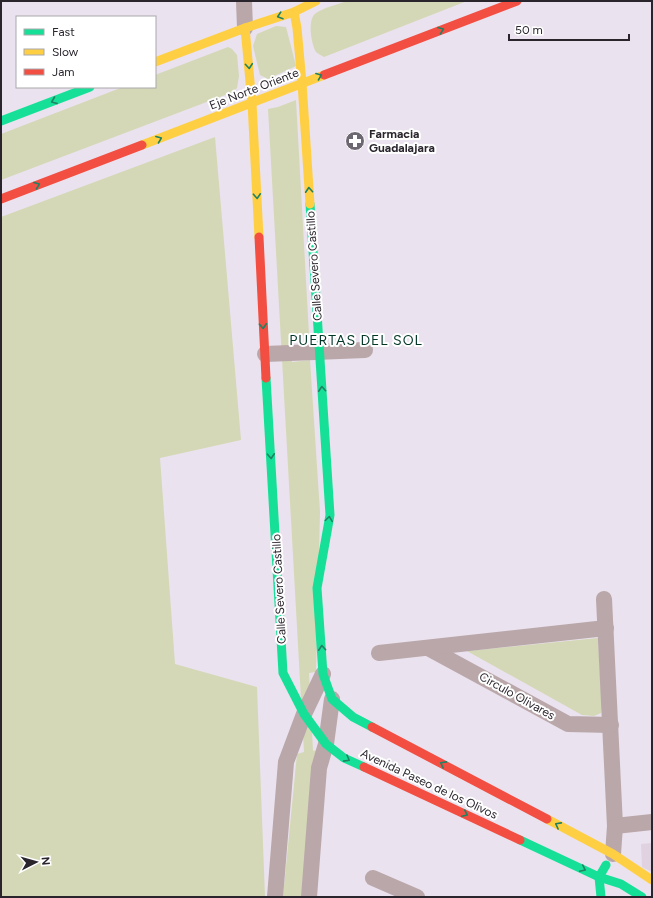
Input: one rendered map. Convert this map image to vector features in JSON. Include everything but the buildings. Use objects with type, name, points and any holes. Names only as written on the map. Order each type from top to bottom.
[{"type":"street","name":"Calle Severo Castillo","points":[[244,1],[252,103],[284,673]]},
{"type":"street","points":[[156,62],[245,28],[293,6],[316,1]]},
{"type":"street","name":"Eje Norte Oriente","points":[[1,199],[516,1]]},
{"type":"street","name":"Calle Severo Castillo","points":[[293,6],[297,28],[302,83],[330,514],[317,588],[323,674],[332,699],[326,744],[319,768],[309,897]]},
{"type":"street","points":[[1,121],[87,88]]},
{"type":"street","points":[[265,354],[365,350]]},
{"type":"street","points":[[604,599],[614,792],[619,826],[622,869],[622,897]]},
{"type":"street","points":[[379,653],[606,628]]},
{"type":"street","name":"Circulo Olivares","points":[[428,648],[568,724],[611,725]]},
{"type":"street","name":"Avenida Paseo de los Olivos","points":[[284,673],[304,714],[326,744],[344,758],[599,877],[622,869]]},
{"type":"street","name":"Calle Severo Castillo","points":[[275,897],[286,762],[304,714],[323,674]]},
{"type":"street","name":"Avenida Paseo de los Olivos","points":[[332,699],[353,717],[622,869],[652,880]]},
{"type":"street","points":[[619,826],[652,822]]},
{"type":"street","points":[[601,897],[599,877],[622,869]]},
{"type":"street","name":"Avenida Paseo de los Olivos","points":[[622,869],[642,897]]},
{"type":"street","points":[[373,878],[409,895]]},
{"type":"shaded area","points":[[652,843],[652,872],[642,867],[641,844]]},
{"type":"green space","points":[[346,1],[467,1],[324,57],[316,52],[311,37],[313,16],[320,11]]},
{"type":"green space","points":[[276,26],[286,27],[296,66],[268,79],[260,75],[253,46],[257,34]]},
{"type":"green space","points":[[228,47],[237,55],[239,76],[237,88],[233,92],[1,180],[1,134],[120,88],[156,88],[156,75]]},
{"type":"green space","points":[[296,100],[309,335],[291,337],[292,362],[310,360],[320,512],[316,672],[309,673],[313,751],[317,750],[305,897],[283,897],[297,754],[304,752],[268,109]]},
{"type":"green space","points":[[215,137],[241,440],[160,458],[175,664],[257,687],[265,897],[1,897],[1,217]]},
{"type":"green space","points":[[598,638],[602,708],[601,713],[594,716],[582,715],[467,651]]},
{"type":"traffic: fast","points":[[1,121],[87,88]]},
{"type":"traffic: fast","points":[[310,204],[330,515],[317,588],[323,674],[332,699],[353,717],[372,727]]},
{"type":"traffic: fast","points":[[266,378],[283,673],[304,714],[326,744],[344,758],[364,767]]},
{"type":"traffic: fast","points":[[520,840],[599,877],[621,884],[642,897]]},
{"type":"traffic: fast","points":[[601,897],[599,877],[606,865]]},
{"type":"traffic: slow","points":[[156,62],[245,28],[294,12],[316,1]]},
{"type":"traffic: slow","points":[[294,12],[302,83],[310,204]]},
{"type":"traffic: slow","points":[[245,28],[252,103],[259,237]]},
{"type":"traffic: slow","points":[[142,145],[324,75]]},
{"type":"traffic: slow","points":[[547,819],[613,854],[652,880]]},
{"type":"traffic: jam","points":[[324,75],[517,1]]},
{"type":"traffic: jam","points":[[1,199],[142,145]]},
{"type":"traffic: jam","points":[[259,237],[266,378]]},
{"type":"traffic: jam","points":[[372,727],[547,819]]},
{"type":"traffic: jam","points":[[364,767],[520,840]]},
{"type":"place","name":"Farmacia Guadalajara","points":[[355,141]]},
{"type":"district","name":"PUERTAS DEL SOL","points":[[356,340]]}]
